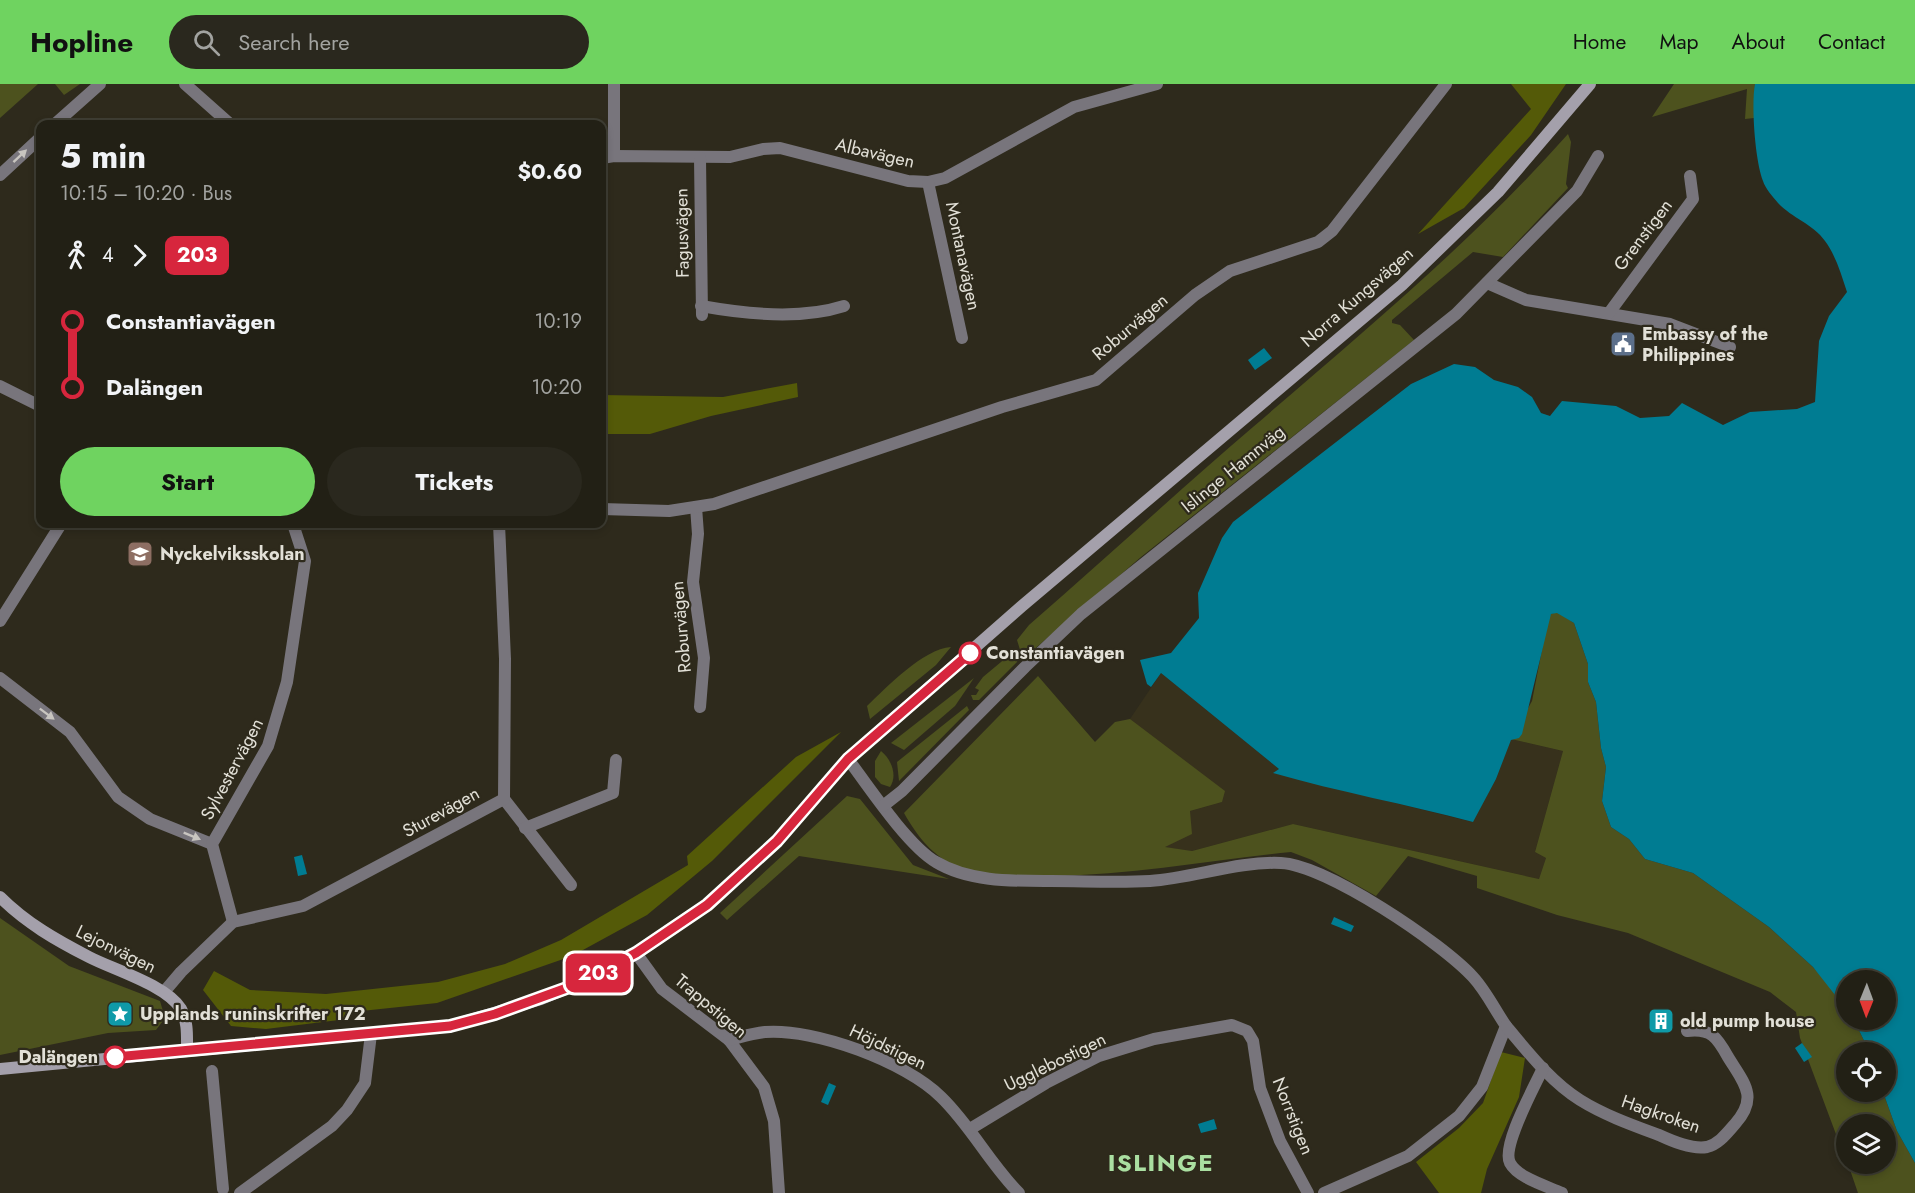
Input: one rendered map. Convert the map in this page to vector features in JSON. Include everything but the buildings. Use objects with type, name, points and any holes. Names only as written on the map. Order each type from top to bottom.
[{"type":"main road","name":"Norra Kungsvägen","points":[[848,759],[1128,516],[1402,285],[1498,192],[1590,84]]},
{"type":"main road","points":[[0,1069],[450,1026],[495,1014],[575,985],[636,953],[707,905],[777,841],[848,759]]},
{"type":"main road","name":"Lejonvägen","points":[[0,897],[36,928],[58,941],[164,992],[181,1009],[185,1019],[188,1050]]},
{"type":"street","points":[[59,120],[100,84]]},
{"type":"street","points":[[185,84],[223,120]]},
{"type":"street","points":[[608,157],[614,84]]},
{"type":"street","name":"Albavägen","points":[[608,157],[730,157],[763,149],[780,148],[908,181],[928,182],[945,178],[1074,107],[1157,84]]},
{"type":"street","name":"Roburvägen","points":[[606,509],[669,511],[696,507],[803,476],[1002,407],[1095,380],[1195,296],[1230,271],[1318,242],[1332,231],[1446,84]]},
{"type":"street","points":[[0,175],[36,142]]},
{"type":"street","name":"Islinge Hamnväg","points":[[883,806],[903,791],[1025,667],[1081,614],[1422,344],[1487,283],[1577,191],[1598,156]]},
{"type":"street","name":"Fagusvägen","points":[[699,158],[702,311],[826,312],[844,306]]},
{"type":"street","name":"Grenstigen","points":[[1609,313],[1693,199],[1690,176]]},
{"type":"street","name":"Montanavägen","points":[[928,182],[962,338]]},
{"type":"street","points":[[1487,283],[1526,300],[1670,324],[1730,347]]},
{"type":"street","points":[[0,386],[36,404]]},
{"type":"street","name":"Roburvägen","points":[[696,507],[698,534],[693,582],[704,658],[700,707]]},
{"type":"street","points":[[0,621],[58,528]]},
{"type":"street","name":"Sylvestervägen","points":[[233,922],[212,844],[268,746],[287,682],[305,561],[294,528]]},
{"type":"street","name":"Sturevägen","points":[[233,922],[303,906],[504,799],[505,659],[499,528]]},
{"type":"street","points":[[0,678],[70,732],[118,798],[150,819],[212,844]]},
{"type":"street","points":[[848,759],[918,848],[935,862],[962,874],[992,878],[1151,881],[1262,863],[1282,863],[1305,868],[1419,931],[1473,977],[1506,1026],[1482,1087],[1459,1116],[1408,1156],[1324,1193]]},
{"type":"street","points":[[525,828],[614,794],[616,760]]},
{"type":"street","points":[[504,799],[571,885]]},
{"type":"street","points":[[164,992],[181,972],[233,922]]},
{"type":"street","name":"Trappstigen","points":[[636,953],[662,989],[729,1041],[764,1087],[774,1122],[779,1193]]},
{"type":"street","name":"Ugglebostigen","points":[[970,1129],[1046,1083],[1100,1056],[1154,1039],[1232,1025]]},
{"type":"street","name":"Norrstigen","points":[[1232,1025],[1247,1031],[1254,1041],[1260,1088],[1280,1141],[1308,1193]]},
{"type":"street","name":"Hagkroken","points":[[1506,1026],[1543,1068],[1580,1100],[1628,1124],[1672,1141],[1697,1148],[1707,1147],[1721,1139],[1748,1107],[1749,1100],[1746,1087],[1718,1039],[1702,1029],[1687,1031]]},
{"type":"street","name":"Höjdstigen","points":[[729,1041],[764,1032],[814,1036],[842,1044],[924,1083],[970,1129],[1019,1193]]},
{"type":"street","points":[[240,1193],[332,1126],[347,1110],[365,1083],[371,1034]]},
{"type":"street","points":[[1543,1068],[1512,1137],[1508,1153],[1510,1163],[1518,1171],[1562,1193]]},
{"type":"street","points":[[212,1071],[223,1189]]},
{"type":"shaded area","points":[[1161,673],[1279,769],[1274,773],[1472,822],[1496,779],[1511,739],[1563,751],[1535,852],[1546,858],[1539,879],[1293,824],[1192,851],[1163,847],[1190,811],[1222,802],[1130,719]]},
{"type":"green space","points":[[0,84],[38,84],[0,118]]},
{"type":"green space","points":[[55,84],[80,84],[64,95]]},
{"type":"green space","points":[[1511,84],[1566,84],[1531,135],[1464,208],[1418,234],[1531,109]]},
{"type":"green space","points":[[1674,84],[1755,84],[1754,118],[1745,119],[1747,89],[1652,117]]},
{"type":"green space","points":[[1568,134],[1571,142],[1566,184],[1568,188],[1503,257],[1473,252],[1392,320],[1392,323],[1400,325],[1414,340],[1141,557],[1031,652],[1024,655],[1021,653],[1017,640],[1029,625],[1455,250]]},
{"type":"green space","points":[[797,383],[798,397],[711,416],[650,434],[606,434],[606,395],[723,397]]},
{"type":"green space","points":[[1557,612],[1574,623],[1588,664],[1588,682],[1596,702],[1601,748],[1606,767],[1602,801],[1611,827],[1629,839],[1645,859],[1693,873],[1769,927],[1813,967],[1836,993],[1836,1030],[1859,1030],[1865,1042],[1836,1042],[1836,1102],[1887,1102],[1891,1114],[1836,1114],[1836,1134],[1800,1038],[1796,1012],[1770,992],[1628,933],[1557,915],[1477,888],[1477,876],[1408,856],[1376,896],[1312,860],[1291,852],[1113,873],[1053,876],[988,874],[967,870],[946,861],[922,840],[904,813],[1038,676],[1095,742],[1115,722],[1130,719],[1225,791],[1222,802],[1190,811],[1192,834],[1165,847],[1192,851],[1293,824],[1539,879],[1546,858],[1535,852],[1563,751],[1511,739],[1532,701],[1548,619],[1551,614]]},
{"type":"green space","points":[[951,647],[936,665],[870,719],[867,706],[895,680],[929,654]]},
{"type":"green space","points":[[1013,652],[1019,657],[1017,662],[979,700],[973,700],[971,695],[976,695],[979,690],[975,688],[983,677]]},
{"type":"green space","points":[[974,678],[955,706],[904,750],[891,743]]},
{"type":"green space","points":[[967,706],[969,710],[899,781],[897,762]]},
{"type":"green space","points":[[841,732],[712,861],[647,915],[572,956],[437,1003],[352,1012],[347,1019],[266,1029],[231,1026],[203,990],[214,971],[250,990],[326,994],[438,982],[505,964],[561,940],[688,865],[687,856],[796,757]]},
{"type":"green space","points":[[881,751],[888,758],[893,772],[890,787],[881,784],[875,777],[875,761]]},
{"type":"green space","points":[[847,796],[860,799],[913,865],[949,879],[799,856],[727,920],[720,913]]},
{"type":"green space","points":[[0,918],[69,966],[160,1001],[165,1018],[156,1030],[108,1033],[0,1055]]},
{"type":"green space","points":[[1501,1052],[1525,1058],[1519,1097],[1487,1169],[1481,1193],[1439,1193],[1416,1162],[1459,1128],[1483,1103]]},
{"type":"green space","points":[[1896,1128],[1915,1163],[1915,1193],[1858,1193],[1851,1174],[1896,1174]]},
{"type":"water","points":[[1755,84],[1915,84],[1915,1163],[1897,1131],[1896,1114],[1891,1114],[1887,1102],[1896,1102],[1896,1042],[1865,1042],[1859,1030],[1896,1030],[1896,970],[1836,970],[1836,996],[1813,967],[1769,927],[1693,873],[1645,859],[1629,839],[1611,827],[1602,801],[1606,767],[1601,748],[1596,702],[1588,682],[1588,664],[1574,623],[1557,613],[1551,614],[1522,734],[1519,738],[1511,740],[1496,779],[1473,822],[1273,773],[1279,769],[1161,673],[1151,687],[1147,684],[1140,660],[1171,653],[1199,618],[1198,593],[1222,538],[1233,522],[1411,384],[1454,364],[1475,367],[1494,380],[1518,387],[1532,397],[1541,413],[1550,416],[1562,401],[1616,406],[1640,418],[1669,416],[1682,403],[1723,425],[1750,412],[1797,409],[1815,402],[1819,341],[1829,316],[1847,292],[1835,259],[1825,241],[1815,230],[1778,203],[1764,184],[1754,132]]},
{"type":"water","points":[[1264,348],[1272,358],[1255,370],[1248,360]]},
{"type":"water","points":[[302,855],[307,874],[298,876],[294,857]]},
{"type":"water","points":[[1334,917],[1354,926],[1351,932],[1331,924]]},
{"type":"water","points":[[1802,1043],[1812,1057],[1804,1062],[1795,1048]]},
{"type":"water","points":[[829,1083],[836,1086],[828,1105],[821,1102]]},
{"type":"water","points":[[1214,1119],[1217,1129],[1201,1133],[1198,1124]]},
{"type":"bus line","name":"203","points":[[115,1057],[450,1026],[541,999],[575,985],[636,953],[707,905],[777,841],[848,759],[970,653]]},
{"type":"place","name":"Embassy of the Philippines","points":[[1623,344]]},
{"type":"place","name":"Nyckelviksskolan","points":[[140,554]]},
{"type":"place","name":"Constantiavägen","points":[[970,653]]},
{"type":"place","name":"Upplands runinskrifter 172","points":[[120,1014]]},
{"type":"place","name":"old pump house","points":[[1661,1021]]},
{"type":"place","name":"Dalängen","points":[[115,1057]]},
{"type":"district","name":"ISLINGE","points":[[1161,1163]]}]
